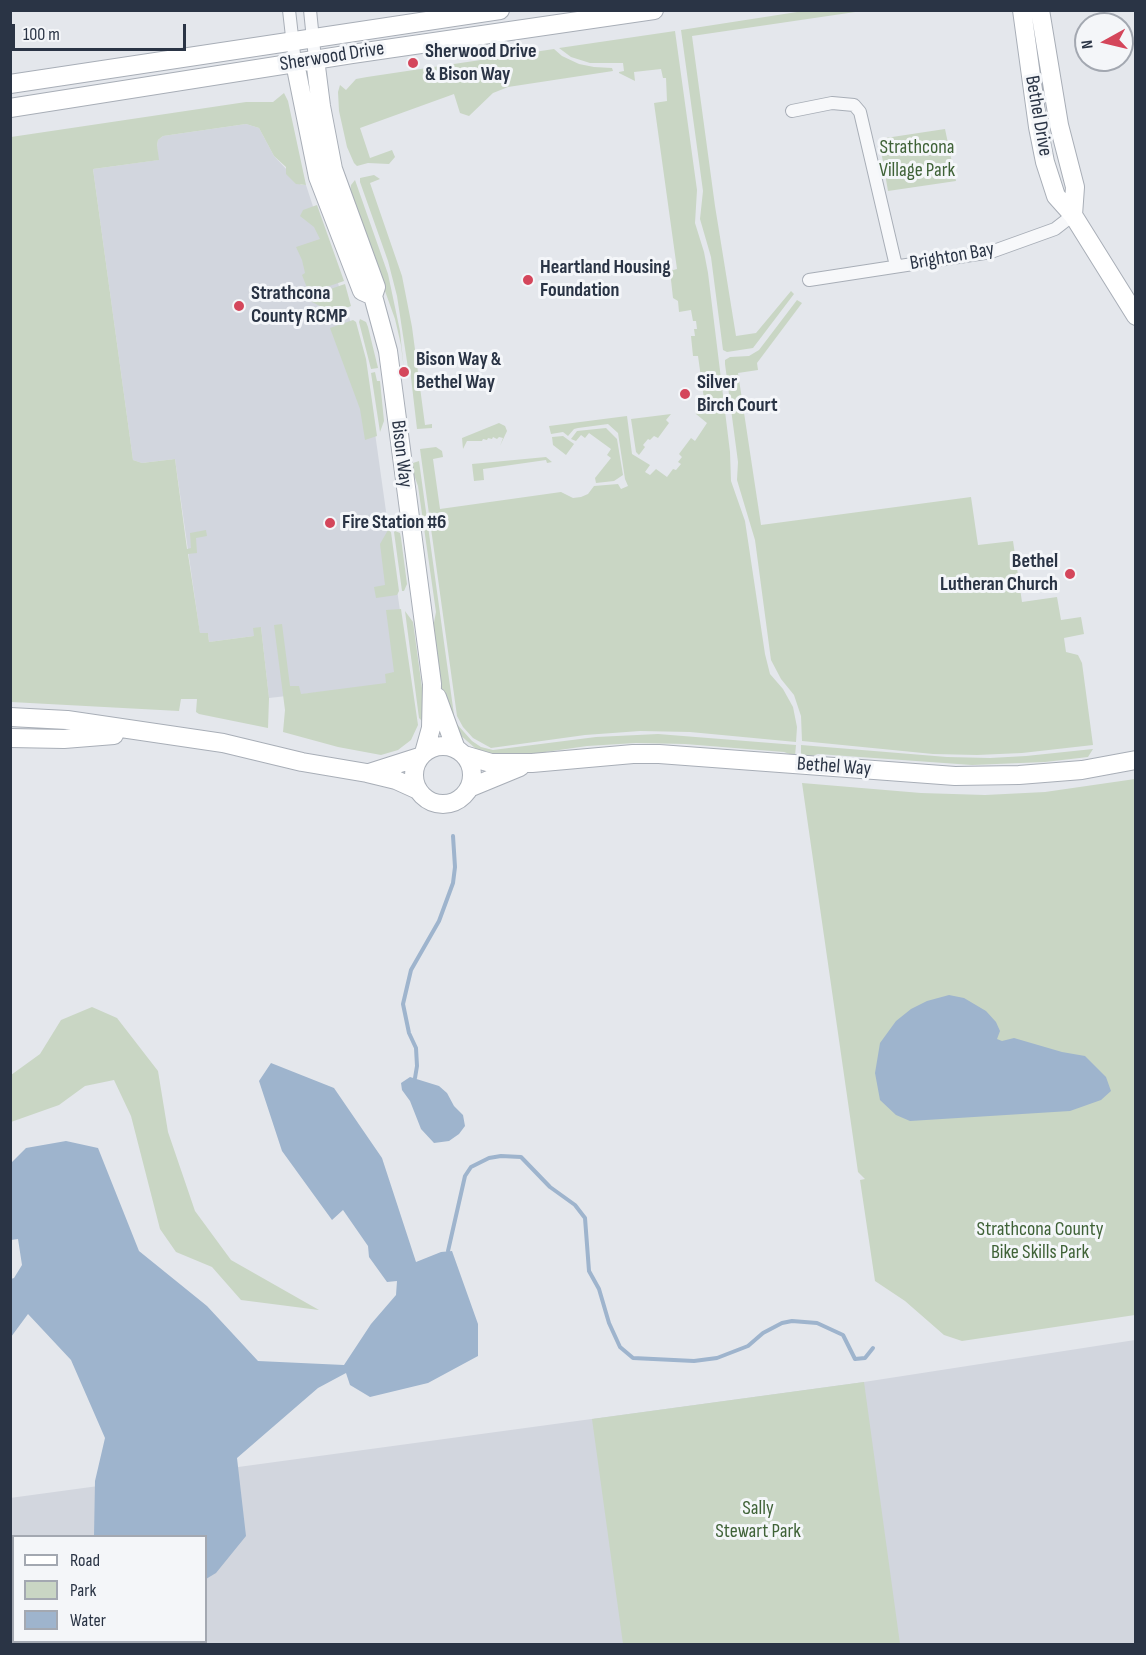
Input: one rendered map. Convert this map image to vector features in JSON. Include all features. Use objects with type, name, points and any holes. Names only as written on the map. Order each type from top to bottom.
[{"type":"street","points":[[289,10],[295,63]]},
{"type":"street","points":[[310,10],[315,59]]},
{"type":"street","name":"Sherwood Drive","points":[[10,84],[500,10]]},
{"type":"street","name":"Sherwood Drive","points":[[10,108],[315,59],[654,10]]},
{"type":"street","name":"Bethel Drive","points":[[1040,10],[1059,125],[1075,187],[1073,215]]},
{"type":"street","points":[[1044,35],[1048,10]]},
{"type":"street","name":"Bethel Drive","points":[[1021,13],[1045,162],[1056,196],[1073,215],[1136,316]]},
{"type":"street","name":"Bison Way","points":[[315,59],[333,169],[376,287],[373,296],[388,351],[432,684],[431,728],[421,755]]},
{"type":"street","name":"Bison Way","points":[[295,63],[318,177],[362,291],[373,296]]},
{"type":"street","name":"Brighton Bay","points":[[792,111],[832,103],[855,105],[860,112],[896,266]]},
{"type":"street","name":"Brighton Bay","points":[[809,280],[991,252],[1055,229],[1073,215]]},
{"type":"street","name":"Bison Way","points":[[432,684],[460,752]]},
{"type":"street","points":[[10,717],[66,720],[223,743],[302,762],[396,780],[418,790],[429,801],[444,804],[459,799],[469,788],[472,774],[469,761],[460,752],[442,746],[367,773]]},
{"type":"street","points":[[10,738],[64,739],[149,733]]},
{"type":"street","name":"Bethel Way","points":[[460,752],[491,763],[532,763],[633,754],[659,754],[956,776],[1019,775],[1082,770],[1136,760]]},
{"type":"street","points":[[418,790],[413,774],[421,755]]},
{"type":"street","name":"Bethel Way","points":[[469,788],[532,763]]},
{"type":"shaded area","points":[[246,124],[259,128],[274,156],[301,185],[306,185],[366,369],[410,682],[269,698],[261,627],[254,636],[209,642],[208,633],[200,634],[175,459],[142,463],[133,460],[93,169],[158,160],[158,140],[163,136]]},
{"type":"shaded area","points":[[1135,1340],[1135,1644],[11,1644],[10,1498],[864,1382]]},
{"type":"green space","points":[[810,10],[862,11],[692,36],[715,206],[736,336],[756,333],[791,291],[794,294],[753,348],[727,352],[723,350],[711,257],[700,219],[703,191],[681,30]]},
{"type":"green space","points":[[675,31],[697,190],[695,223],[708,273],[730,452],[731,481],[745,521],[765,654],[770,674],[783,689],[793,707],[797,727],[796,742],[690,732],[640,731],[585,735],[491,748],[473,738],[457,716],[420,449],[436,447],[442,451],[443,457],[433,459],[440,509],[561,492],[573,498],[588,494],[594,486],[618,484],[621,489],[628,486],[618,433],[608,424],[574,429],[568,436],[563,432],[551,434],[549,426],[627,416],[632,454],[650,465],[645,472],[650,475],[656,469],[667,477],[681,464],[678,462],[682,457],[679,454],[691,438],[695,441],[707,423],[696,414],[695,408],[704,407],[698,356],[693,356],[691,336],[695,336],[696,321],[693,321],[691,310],[679,312],[678,301],[673,298],[670,271],[677,269],[654,103],[667,101],[666,78],[663,78],[661,69],[634,72],[635,81],[619,73],[624,71],[623,63],[590,63],[571,57],[559,48]]},
{"type":"green space","points":[[554,49],[562,56],[579,64],[612,68],[613,71],[508,87],[493,93],[469,116],[460,113],[454,94],[360,128],[370,158],[392,150],[395,157],[389,164],[368,163],[357,166],[354,163],[347,147],[339,111],[340,85],[346,90],[356,79]]},
{"type":"green space","points":[[284,93],[288,101],[306,185],[296,184],[286,174],[286,167],[274,156],[259,128],[246,124],[163,136],[158,140],[157,145],[159,160],[93,169],[133,460],[142,463],[175,459],[187,549],[191,548],[190,533],[206,530],[207,536],[196,538],[197,553],[188,554],[200,633],[208,633],[209,642],[254,636],[253,628],[261,627],[269,698],[268,728],[199,714],[196,712],[197,699],[181,699],[179,711],[11,702],[11,137],[246,102],[273,102]]},
{"type":"green space","name":"Strathcona Village Park","points":[[945,129],[956,181],[888,191],[879,139]]},
{"type":"green space","points":[[374,175],[380,179],[370,183],[402,276],[412,327],[425,425],[432,424],[432,428],[417,429],[410,369],[397,296],[388,261],[360,182],[360,178]]},
{"type":"green space","points":[[355,180],[388,274],[400,331],[404,370],[395,319],[350,193],[351,185]]},
{"type":"green space","points":[[317,205],[344,281],[309,293],[302,275],[305,273],[302,260],[296,247],[320,239],[314,227],[300,216],[303,210]]},
{"type":"green space","points":[[345,284],[351,306],[334,313],[312,302],[310,296]]},
{"type":"green space","points":[[797,300],[802,303],[757,363],[758,370],[738,373],[761,525],[971,497],[978,545],[1013,541],[1022,602],[1057,597],[1061,620],[1081,617],[1084,634],[1064,638],[1066,652],[1078,655],[1082,663],[1093,745],[1022,753],[977,755],[933,754],[802,741],[801,716],[794,695],[781,679],[771,660],[755,540],[737,480],[738,462],[725,364],[725,360],[730,357],[749,356],[759,350]]},
{"type":"green space","points":[[360,319],[366,322],[368,327],[378,368],[371,369]]},
{"type":"green space","points":[[353,320],[356,322],[366,359],[377,436],[365,440],[360,409],[330,328]]},
{"type":"green space","points":[[375,372],[377,381],[380,381],[384,421],[380,432],[371,373]]},
{"type":"green space","points":[[671,414],[666,420],[669,423],[658,438],[654,436],[648,439],[639,455],[636,452],[631,419]]},
{"type":"green space","points":[[499,423],[505,426],[507,431],[500,446],[503,438],[493,437],[482,441],[467,441],[463,449],[462,438]]},
{"type":"green space","points":[[606,428],[617,439],[623,475],[614,481],[596,483],[595,478],[611,458],[607,455],[611,449],[589,433],[585,438],[581,435],[576,441],[571,439],[577,431]]},
{"type":"green space","points":[[563,436],[574,444],[566,455],[553,445],[552,437]]},
{"type":"green space","points":[[546,457],[552,462],[547,463],[546,460],[483,469],[484,480],[474,481],[472,464]]},
{"type":"green space","points":[[419,461],[454,715],[452,719],[447,710],[441,687],[432,633],[436,612],[418,486],[410,464]]},
{"type":"green space","points":[[388,530],[391,532],[399,591],[397,595],[376,598],[374,587],[385,585],[380,544]]},
{"type":"green space","points":[[395,531],[400,533],[401,538],[407,584],[404,591],[402,591]]},
{"type":"green space","points":[[401,609],[418,725],[411,740],[398,750],[381,755],[338,747],[283,732],[285,710],[274,625],[282,624],[290,686],[299,686],[301,694],[386,683],[385,674],[394,672],[386,610]]},
{"type":"green space","points":[[405,611],[413,622],[422,688],[426,697],[423,722],[419,718]]},
{"type":"green space","points":[[455,722],[472,741],[481,747],[493,750],[596,737],[658,734],[796,745],[795,756],[784,752],[685,744],[636,743],[587,746],[536,755],[508,757],[483,753],[475,748],[459,734]]},
{"type":"green space","points":[[801,745],[947,757],[990,758],[1093,749],[1088,757],[1045,762],[972,765],[818,754],[809,757],[801,756]]},
{"type":"green space","name":"Strathcona County Bike Skills Park","points":[[1135,779],[1135,1315],[962,1341],[944,1335],[905,1301],[875,1281],[860,1180],[865,1179],[858,1172],[802,783],[921,793],[985,795],[1045,792]]},
{"type":"green space","points":[[92,1007],[117,1018],[158,1071],[168,1132],[195,1211],[231,1260],[319,1310],[241,1300],[212,1267],[176,1252],[160,1229],[131,1116],[114,1080],[85,1086],[59,1105],[11,1122],[11,1075],[40,1054],[61,1020]]},
{"type":"green space","name":"Sally Stewart Park","points":[[864,1382],[900,1644],[623,1644],[592,1419]]},
{"type":"water","points":[[949,995],[964,998],[986,1011],[996,1022],[1000,1031],[997,1039],[1002,1041],[1014,1038],[1085,1056],[1106,1077],[1111,1091],[1101,1100],[1070,1111],[910,1121],[896,1115],[880,1100],[875,1073],[880,1043],[896,1021],[911,1009],[927,1001]]},
{"type":"water","points":[[271,1063],[334,1088],[382,1158],[416,1262],[441,1252],[452,1251],[478,1324],[478,1356],[428,1383],[370,1397],[350,1385],[346,1373],[318,1388],[237,1458],[246,1536],[216,1573],[207,1578],[207,1535],[94,1535],[95,1481],[105,1438],[71,1360],[28,1314],[11,1337],[11,1279],[22,1265],[18,1239],[11,1240],[11,1163],[26,1148],[66,1141],[98,1148],[139,1251],[207,1306],[258,1361],[344,1365],[371,1324],[396,1295],[397,1281],[387,1282],[369,1257],[368,1246],[343,1210],[332,1220],[282,1151],[259,1081]]},
{"type":"water","points":[[410,1077],[439,1086],[447,1093],[454,1106],[463,1115],[465,1126],[459,1134],[449,1141],[434,1143],[421,1129],[410,1101],[402,1090],[401,1083]]},
{"type":"waterway","points":[[415,1078],[416,1048],[409,1033],[403,1004],[411,970],[439,921],[453,883],[455,867],[453,836]]},
{"type":"waterway","points":[[448,1251],[465,1176],[471,1167],[489,1158],[521,1157],[550,1187],[575,1205],[585,1218],[589,1271],[599,1289],[609,1323],[620,1347],[633,1358],[694,1361],[717,1358],[748,1346],[763,1333],[782,1323],[792,1321],[817,1323],[843,1335],[855,1359],[865,1358],[873,1348]]},
{"type":"place","name":"Sherwood Drive & Bison Way","points":[[413,63]]},
{"type":"place","name":"Heartland Housing Foundation","points":[[528,280]]},
{"type":"place","name":"Strathcona County RCMP","points":[[239,306]]},
{"type":"place","name":"Bison Way & Bethel Way","points":[[404,372]]},
{"type":"place","name":"Silver Birch Court","points":[[685,394]]},
{"type":"place","name":"Fire Station #6","points":[[330,523]]},
{"type":"place","name":"Bethel Lutheran Church","points":[[1070,574]]}]
